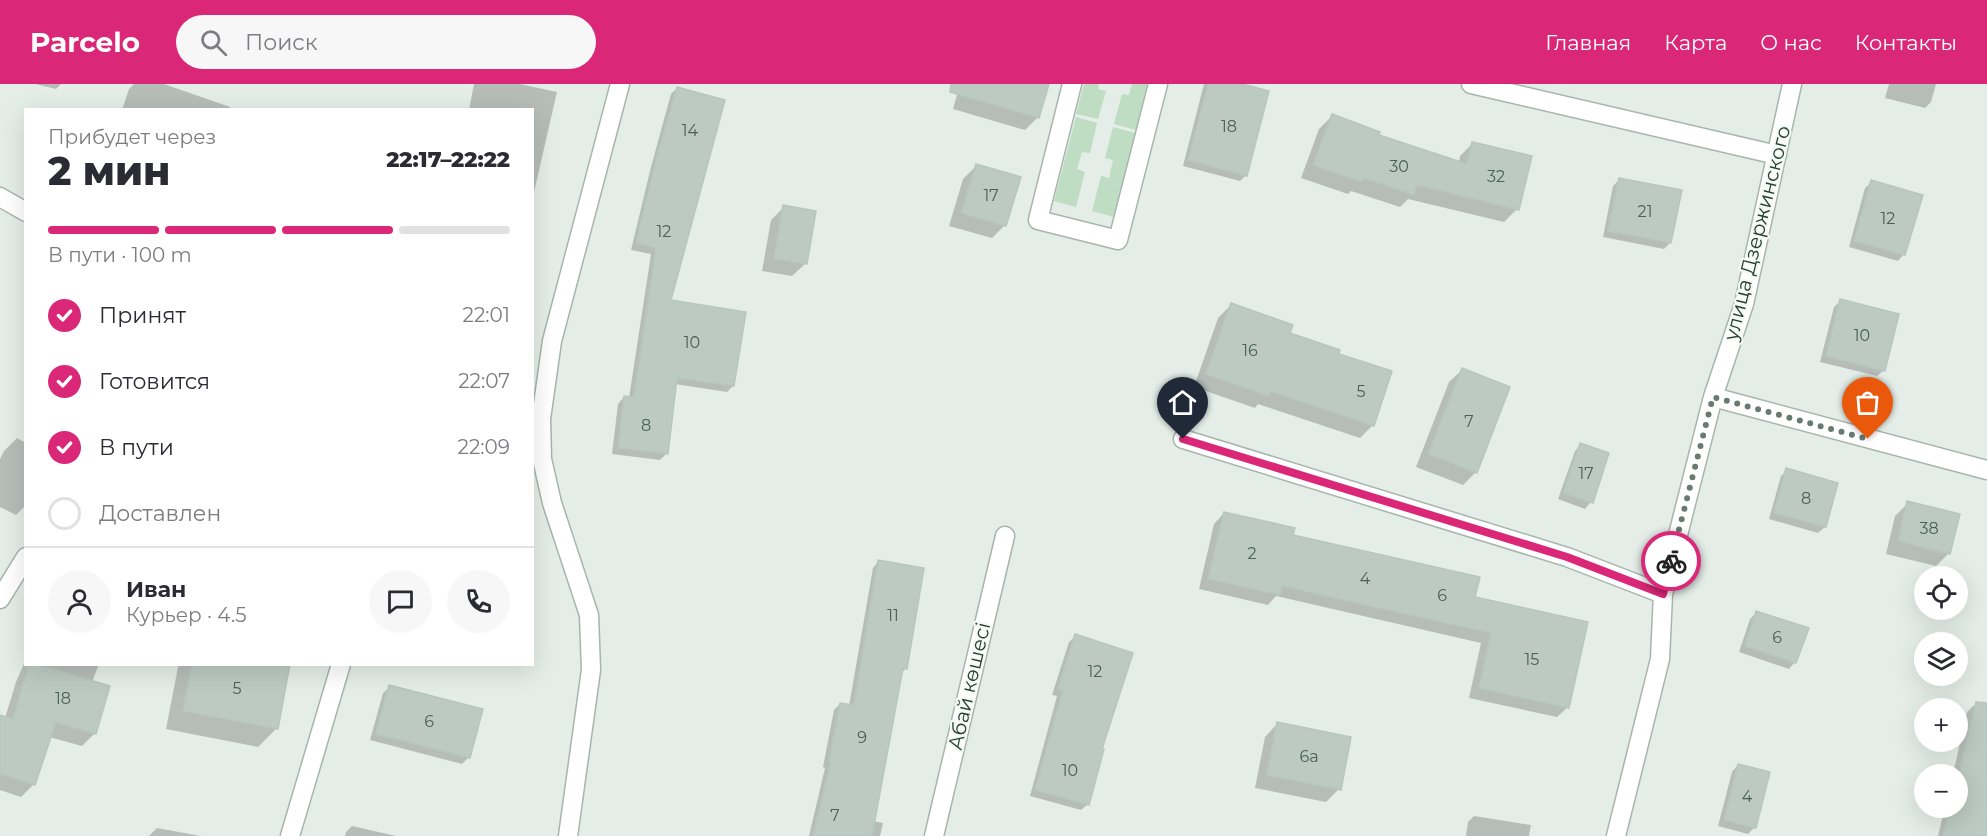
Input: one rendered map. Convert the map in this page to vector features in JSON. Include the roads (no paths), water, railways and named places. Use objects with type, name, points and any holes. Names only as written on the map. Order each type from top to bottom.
[{"type":"street","points":[[568,836],[591,670],[589,615],[552,503],[542,459],[537,418],[552,341],[620,84]]},
{"type":"street","points":[[1072,84],[1038,220],[1118,240],[1158,84]]},
{"type":"street","points":[[1471,84],[1777,155]]},
{"type":"street","name":"улица Дзержинского","points":[[1616,836],[1660,659],[1663,594],[1713,397],[1744,304],[1792,84]]},
{"type":"street","points":[[0,197],[24,211]]},
{"type":"street","points":[[1713,397],[1987,470]]},
{"type":"street","points":[[1183,439],[1567,557],[1663,594]]},
{"type":"street","name":"Абай көшесі","points":[[934,836],[1005,536]]},
{"type":"street","points":[[0,599],[24,560]]},
{"type":"street","points":[[290,836],[340,666]]}]
